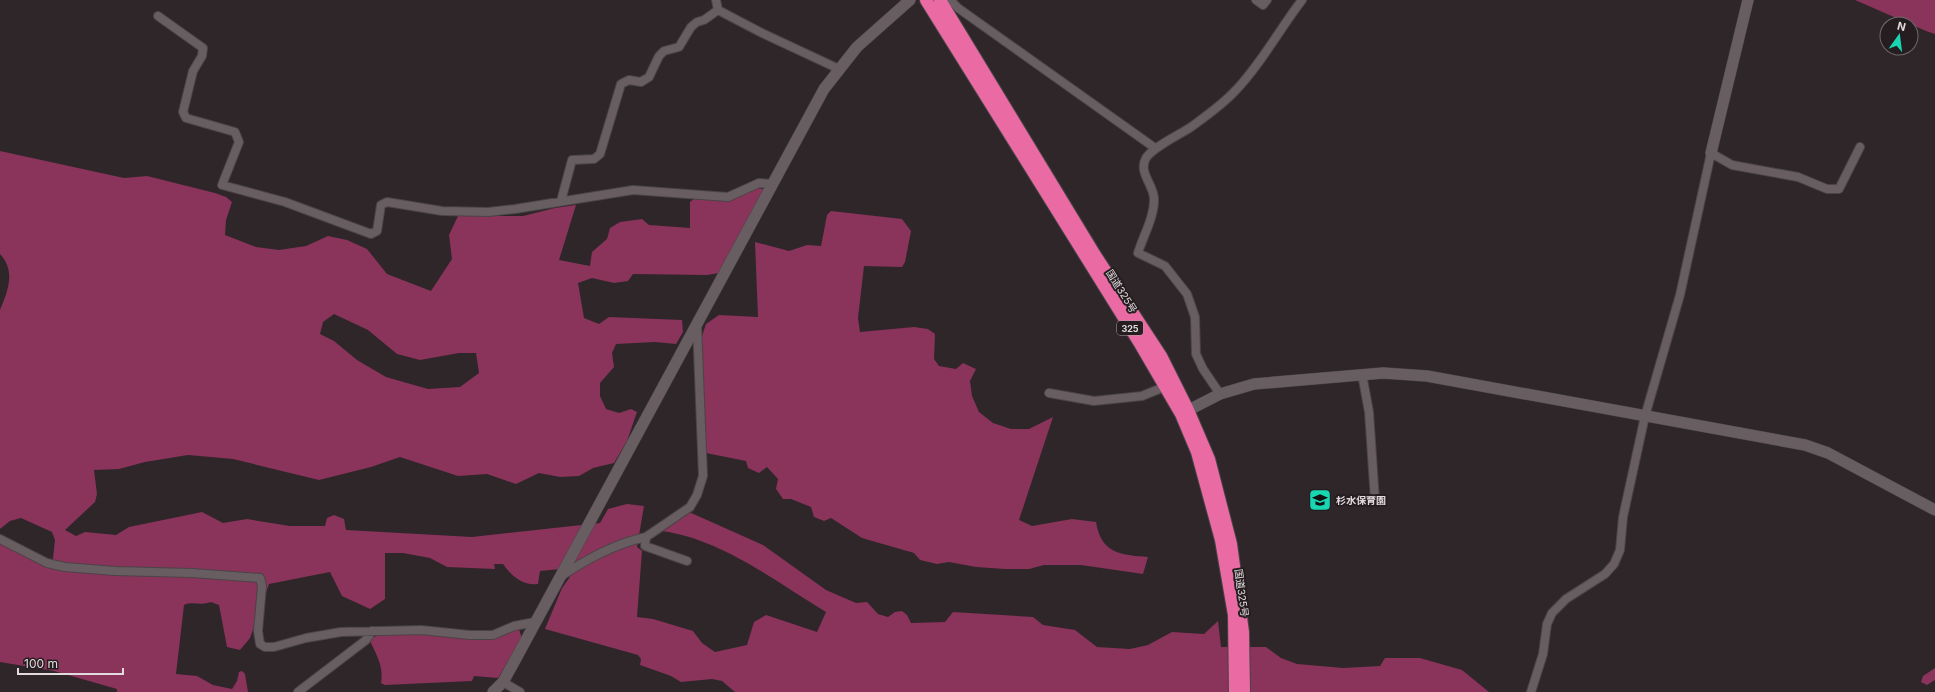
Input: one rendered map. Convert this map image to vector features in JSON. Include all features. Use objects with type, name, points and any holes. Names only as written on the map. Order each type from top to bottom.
[{"type":"highway","name":"国道325号","points":[[926,0],[1140,342],[1164,387],[1185,412],[1222,546],[1234,615],[1235,692]]},
{"type":"highway","name":"国道325号","points":[[940,0],[1091,248],[1161,356],[1185,412],[1209,459],[1231,544],[1244,632],[1244,692]]},
{"type":"street","points":[[716,0],[718,10]]},
{"type":"street","points":[[493,692],[504,682],[666,379],[697,325],[824,89],[857,47],[910,0]]},
{"type":"street","points":[[950,0],[958,8],[1155,148]]},
{"type":"street","points":[[1256,0],[1264,5],[1267,0]]},
{"type":"street","points":[[1220,394],[1203,369],[1196,354],[1196,317],[1187,294],[1166,266],[1138,253],[1153,209],[1154,197],[1144,171],[1144,163],[1155,148],[1163,145],[1218,108],[1235,91],[1250,74],[1302,0]]},
{"type":"street","points":[[1531,692],[1543,654],[1547,624],[1552,613],[1566,599],[1605,574],[1614,564],[1620,550],[1623,517],[1645,416],[1680,295],[1711,153],[1748,0]]},
{"type":"street","points":[[718,10],[762,33],[839,69]]},
{"type":"street","points":[[561,201],[572,160],[594,159],[600,154],[621,84],[629,80],[642,82],[649,77],[659,56],[664,51],[679,47],[691,27],[718,10]]},
{"type":"street","points":[[158,16],[203,48],[202,56],[193,71],[183,112],[186,118],[235,132],[239,142],[222,185],[285,202],[370,234],[377,231],[381,205],[387,202],[442,211],[488,212],[633,190],[728,197],[760,183],[772,184]]},
{"type":"street","points":[[1711,153],[1732,165],[1798,177],[1827,189],[1839,189],[1860,147]]},
{"type":"street","points":[[559,579],[605,550],[628,541],[646,537],[690,507],[697,495],[703,476],[697,325]]},
{"type":"street","points":[[1185,412],[1220,394],[1242,386],[1267,382],[1362,374],[1405,373],[1805,445],[1828,453],[1935,510]]},
{"type":"street","points":[[1362,374],[1369,412],[1375,500]]},
{"type":"street","points":[[1049,393],[1094,401],[1142,396],[1164,387]]},
{"type":"street","points":[[646,537],[645,546],[687,561]]},
{"type":"street","points":[[0,539],[47,563],[65,567],[260,578],[262,581],[258,631],[260,644],[265,647],[274,647],[306,638],[341,632],[421,630],[470,635],[493,635],[514,626],[535,622]]},
{"type":"street","points":[[298,692],[366,640],[372,631]]},
{"type":"street","points":[[504,682],[520,692]]},
{"type":"shaded area","points":[[1855,0],[1935,0],[1935,34],[1919,28],[1919,16],[1892,16]]},
{"type":"shaded area","points":[[0,151],[124,178],[147,176],[215,193],[226,197],[232,202],[226,220],[225,235],[256,247],[279,250],[306,246],[328,236],[347,240],[367,249],[387,274],[431,291],[452,259],[449,235],[458,216],[523,216],[555,208],[576,205],[559,260],[590,266],[592,252],[607,239],[610,228],[620,222],[642,219],[649,225],[690,228],[690,202],[695,198],[728,201],[757,188],[765,189],[719,273],[707,275],[633,274],[628,281],[614,283],[592,278],[578,283],[584,318],[599,324],[609,317],[682,320],[683,332],[676,344],[655,342],[616,344],[612,353],[614,367],[600,383],[600,396],[606,409],[619,413],[631,409],[637,412],[627,441],[614,463],[593,468],[579,476],[560,477],[539,473],[516,484],[487,474],[458,476],[400,457],[371,467],[319,480],[233,459],[188,455],[145,462],[119,469],[94,470],[97,494],[95,502],[65,530],[76,536],[85,532],[116,535],[129,527],[202,512],[223,523],[247,519],[290,526],[325,526],[327,518],[334,515],[344,519],[346,530],[472,537],[600,523],[608,509],[627,504],[644,506],[637,547],[642,551],[637,617],[653,619],[693,631],[702,643],[715,652],[747,645],[754,622],[766,615],[817,632],[826,612],[747,563],[726,552],[684,536],[662,531],[689,512],[763,545],[826,590],[856,603],[867,602],[878,614],[888,617],[895,612],[902,611],[907,615],[911,623],[945,622],[953,612],[1033,617],[1043,625],[1075,630],[1097,647],[1130,649],[1148,645],[1172,632],[1204,634],[1218,621],[1221,647],[1266,647],[1281,658],[1297,664],[1343,668],[1380,666],[1385,658],[1420,658],[1462,670],[1489,692],[735,692],[722,681],[712,679],[681,682],[671,676],[640,665],[641,659],[638,655],[545,629],[562,588],[570,577],[560,569],[540,571],[538,584],[533,584],[522,582],[503,564],[494,564],[495,569],[447,567],[430,558],[403,553],[385,553],[385,599],[370,609],[342,596],[330,572],[269,584],[250,638],[240,650],[227,647],[219,605],[211,602],[204,604],[191,603],[184,605],[176,674],[197,676],[213,685],[232,689],[237,681],[239,672],[242,671],[245,674],[248,692],[117,692],[117,689],[54,671],[0,662],[0,542],[52,567],[55,540],[52,532],[21,518],[10,521],[0,529],[0,310],[8,288],[9,274],[8,267],[0,254]],"holes":[[[334,314],[368,330],[397,354],[420,360],[459,353],[476,353],[479,373],[460,387],[428,389],[386,377],[357,360],[334,341],[320,334],[323,322]]]},
{"type":"shaded area","points":[[831,211],[902,219],[911,231],[905,262],[902,267],[864,266],[858,318],[860,332],[914,327],[928,329],[935,334],[934,359],[939,366],[956,369],[963,363],[976,369],[970,381],[972,396],[979,412],[993,423],[1011,429],[1029,429],[1053,417],[1019,520],[1032,526],[1072,519],[1096,522],[1102,540],[1107,546],[1121,553],[1148,557],[1143,574],[1081,565],[1044,565],[1029,569],[1005,569],[976,567],[949,562],[937,564],[920,560],[914,553],[862,538],[831,518],[824,521],[814,517],[811,507],[791,499],[783,499],[776,489],[778,479],[767,467],[759,473],[748,468],[746,461],[706,453],[701,339],[706,324],[719,315],[758,317],[755,242],[789,251],[807,245],[821,246],[827,215]]},
{"type":"shaded area","points":[[519,629],[522,639],[498,678],[474,676],[472,681],[385,685],[381,683],[382,677],[377,655],[369,639],[379,635],[439,635]]},
{"type":"shaded area","points":[[1935,668],[1935,680],[1927,685],[1921,682],[1923,676]]},
{"type":"place","name":"杉水保育園","points":[[1320,500]]}]
